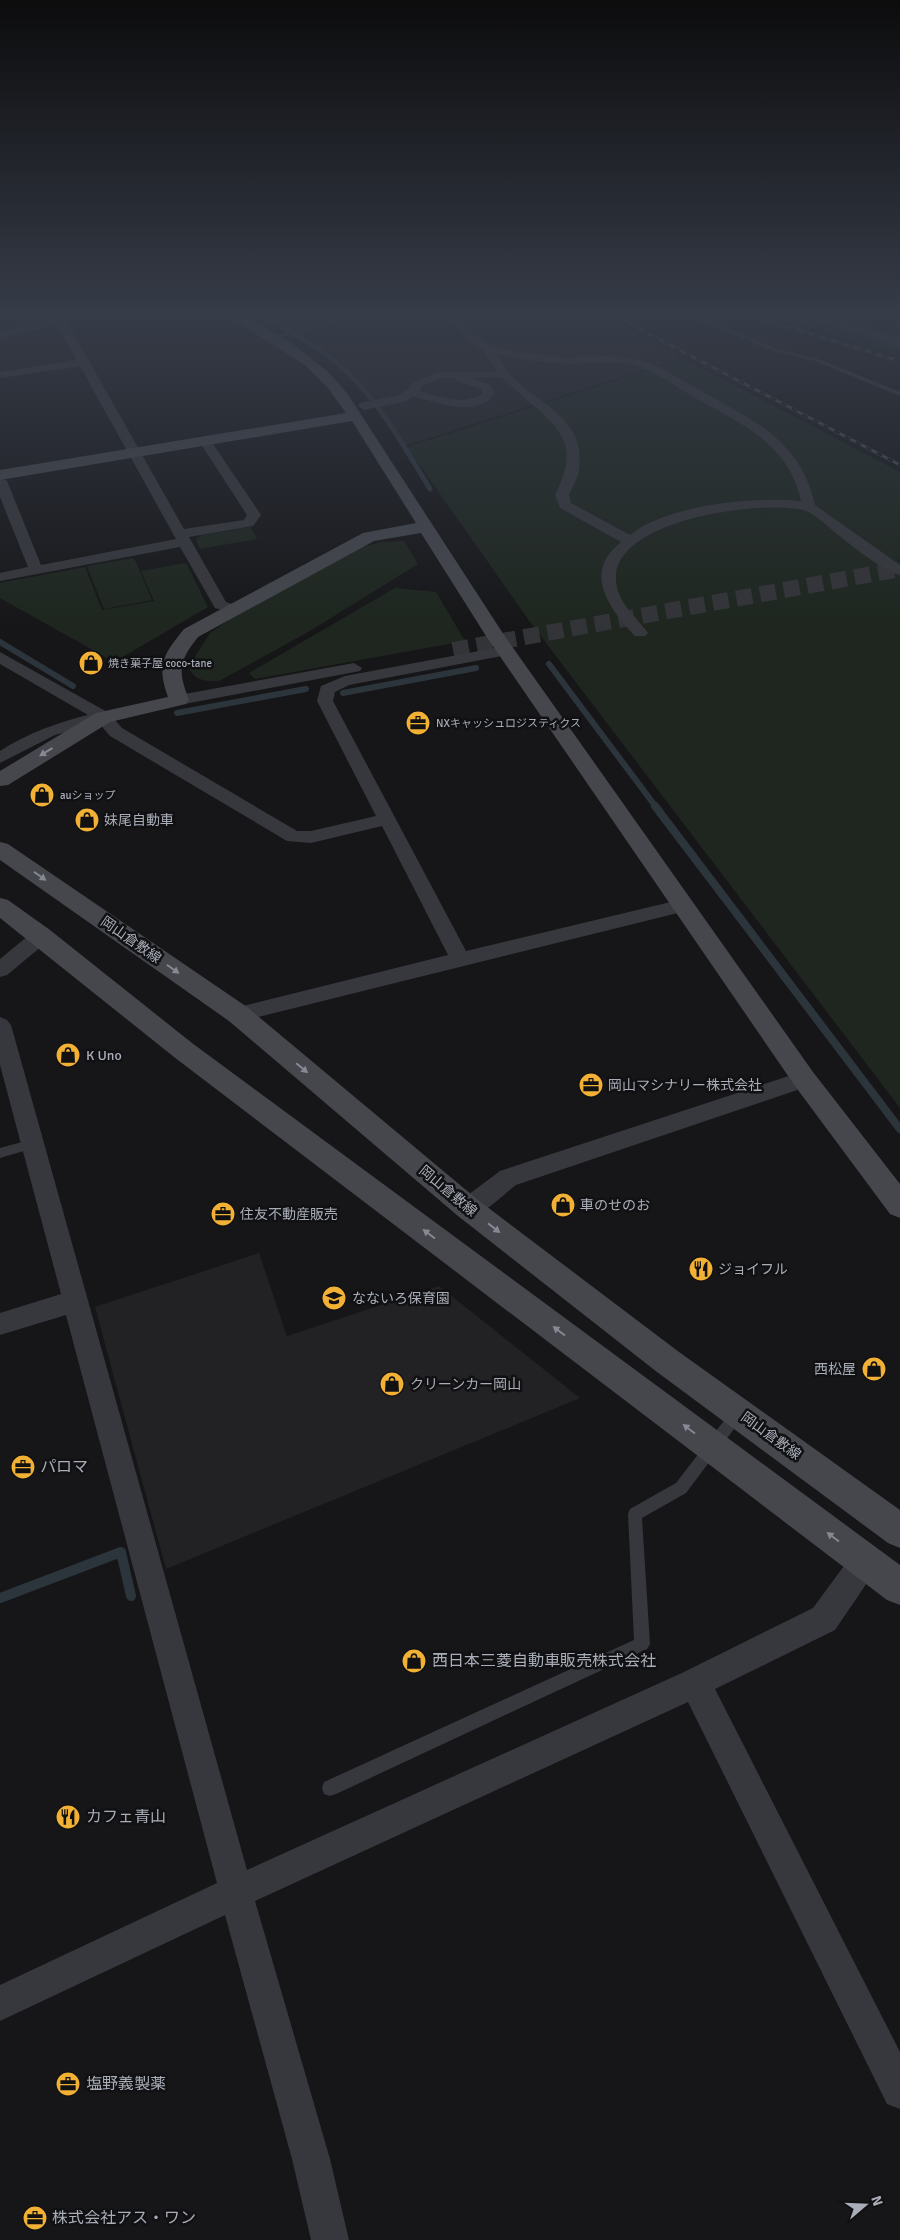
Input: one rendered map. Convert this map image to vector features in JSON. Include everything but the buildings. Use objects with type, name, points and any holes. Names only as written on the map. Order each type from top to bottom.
[{"type":"street","points":[[115,419],[220,605],[236,610]]},
{"type":"street","points":[[0,475],[205,441],[315,419]]},
{"type":"street","points":[[372,419],[424,527],[506,651],[804,1079],[900,1206]]},
{"type":"street","points":[[557,419],[567,432],[573,449],[573,472],[562,496],[565,505],[628,540]]},
{"type":"street","points":[[742,419],[777,445],[792,464],[801,481],[809,506]]},
{"type":"street","points":[[0,576],[36,570],[248,523],[254,515],[205,441]]},
{"type":"street","points":[[0,481],[36,570]]},
{"type":"street","points":[[640,633],[620,610],[609,580],[609,571],[613,558],[628,540],[675,518],[698,512],[758,502],[779,502],[809,506],[900,571]]},
{"type":"street","points":[[179,700],[170,677],[171,658],[190,633],[369,537],[424,527]]},
{"type":"street","points":[[0,758],[30,738],[70,723],[179,700],[453,650]]},
{"type":"street","points":[[461,961],[385,820],[324,701],[326,689],[345,682],[506,651]]},
{"type":"street","points":[[0,657],[103,717],[116,732],[293,837],[311,837],[385,820]]},
{"type":"street","points":[[0,780],[103,717]]},
{"type":"street","name":"岡山倉敷線","points":[[0,849],[238,1014],[468,1208],[668,1362],[900,1530]]},
{"type":"street","points":[[238,1014],[461,961],[683,905]]},
{"type":"street","points":[[0,906],[41,936],[183,1050],[900,1587]]},
{"type":"street","points":[[0,970],[41,936]]},
{"type":"street","points":[[0,1025],[236,1892],[311,2159],[330,2240]]},
{"type":"street","points":[[468,1208],[508,1178],[804,1079]]},
{"type":"street","points":[[0,1324],[76,1302]]},
{"type":"street","points":[[0,2004],[236,1892],[695,1683],[824,1619],[865,1561]]},
{"type":"street","points":[[695,1683],[810,1908],[900,2091]]},
{"type":"lane","points":[[0,1153],[32,1144]]},
{"type":"lane","points":[[330,1788],[642,1644],[635,1514],[680,1488],[738,1412]]},
{"type":"shaded area","points":[[385,419],[491,419],[404,446]]},
{"type":"shaded area","points":[[497,419],[798,419],[900,472],[900,559],[897,560],[900,562],[900,1108],[530,622],[407,447]]},
{"type":"shaded area","points":[[250,527],[257,539],[200,549],[196,540],[202,535]]},
{"type":"shaded area","points":[[404,541],[418,564],[310,631],[219,681],[199,679],[190,670],[191,663],[210,633],[240,612],[361,547],[382,542]]},
{"type":"shaded area","points":[[134,558],[152,600],[104,609],[87,566]]},
{"type":"shaded area","points":[[186,563],[208,607],[114,662],[0,598],[0,583],[85,567],[102,610],[154,601],[141,571]]},
{"type":"shaded area","points":[[395,588],[436,592],[465,641],[255,679],[249,673]]},
{"type":"shaded area","points":[[259,1253],[287,1336],[439,1286],[580,1398],[166,1569],[95,1307]]},
{"type":"waterway","points":[[386,419],[430,489]]},
{"type":"waterway","points":[[0,642],[73,686]]},
{"type":"waterway","points":[[549,664],[656,807]]},
{"type":"waterway","points":[[343,693],[476,668]]},
{"type":"waterway","points":[[177,713],[306,689]]},
{"type":"waterway","points":[[655,806],[900,1129]]},
{"type":"waterway","points":[[0,1598],[121,1552],[131,1596]]},
{"type":"tunnel","points":[[453,650],[900,569]]},
{"type":"railway","points":[[811,419],[900,465]]},
{"type":"place","name":"焼き菓子屋 coco-tane","points":[[91,663]]},
{"type":"place","name":"NXキャッシュロジスティクス","points":[[418,723]]},
{"type":"place","name":"auショップ","points":[[42,795]]},
{"type":"place","name":"妹尾自動車","points":[[87,820]]},
{"type":"place","name":"K Uno","points":[[68,1055]]},
{"type":"place","name":"岡山マシナリー株式会社","points":[[591,1085]]},
{"type":"place","name":"車のせのお","points":[[563,1205]]},
{"type":"place","name":"住友不動産販売","points":[[223,1214]]},
{"type":"place","name":"ジョイフル","points":[[701,1269]]},
{"type":"place","name":"なないろ保育園","points":[[334,1298]]},
{"type":"place","name":"西松屋","points":[[874,1369]]},
{"type":"place","name":"クリーンカー岡山","points":[[392,1384]]},
{"type":"place","name":"パロマ","points":[[23,1467]]},
{"type":"place","name":"西日本三菱自動車販売株式会社","points":[[414,1661]]},
{"type":"place","name":"カフェ青山","points":[[68,1817]]},
{"type":"place","name":"塩野義製薬","points":[[68,2084]]},
{"type":"place","name":"株式会社アス・ワン","points":[[35,2218]]}]
